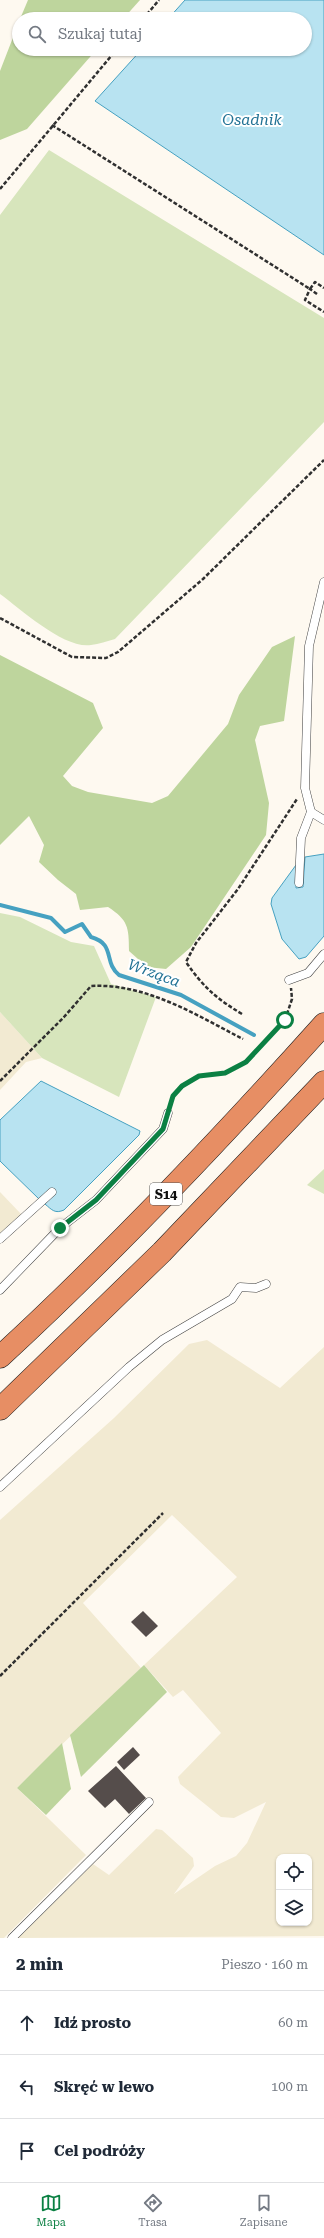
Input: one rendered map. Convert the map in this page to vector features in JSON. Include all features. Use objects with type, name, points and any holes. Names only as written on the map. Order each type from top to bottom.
[{"type":"highway","name":"S14","points":[[0,1357],[133,1227],[270,1084],[324,1024]]},
{"type":"highway","name":"S14","points":[[0,1409],[162,1252],[324,1082]]},
{"type":"lane","points":[[299,883],[301,838],[311,812],[305,784],[309,646],[324,582]]},
{"type":"lane","points":[[311,812],[324,820]]},
{"type":"lane","points":[[289,980],[308,973],[324,954]]},
{"type":"lane","points":[[0,1290],[60,1228],[96,1200],[163,1129],[168,1113]]},
{"type":"lane","points":[[0,1239],[52,1192]]},
{"type":"lane","points":[[0,1487],[129,1367],[162,1340],[232,1300],[240,1287],[256,1288],[266,1284]]},
{"type":"lane","points":[[12,1938],[149,1802]]},
{"type":"path","points":[[149,12],[159,0]]},
{"type":"path","points":[[0,189],[111,56]]},
{"type":"path","points":[[52,125],[317,294]]},
{"type":"path","points":[[324,288],[315,282],[305,300],[324,312]]},
{"type":"path","points":[[0,618],[72,657],[106,658],[112,655],[203,579],[324,460]]},
{"type":"path","points":[[242,1014],[218,999],[198,980],[186,962],[196,943],[238,889],[293,809],[305,784]]},
{"type":"path","points":[[168,1113],[173,1096],[182,1086],[199,1076],[225,1073],[246,1062],[280,1026],[285,1020],[292,999],[289,980]]},
{"type":"path","points":[[0,1081],[64,1017],[91,986],[111,984],[171,1002],[243,1039]]},
{"type":"path","points":[[0,1676],[163,1513]]},
{"type":"shaded area","points":[[0,1012],[42,1058],[26,1062],[0,1090]]},
{"type":"shaded area","points":[[0,1192],[22,1215],[0,1233]]},
{"type":"shaded area","points":[[207,1340],[280,1388],[324,1347],[324,1936],[18,1938],[93,1864],[109,1875],[156,1829],[162,1830],[193,1858],[194,1866],[174,1894],[215,1866],[236,1856],[247,1843],[266,1802],[234,1818],[221,1817],[180,1784],[178,1777],[221,1733],[183,1690],[173,1697],[144,1665],[237,1577],[172,1515],[83,1603],[141,1668],[17,1788],[86,1855],[4,1938],[0,1938],[0,1520],[114,1418],[189,1344]]},
{"type":"green space","points":[[28,0],[140,0],[129,12],[23,12]]},
{"type":"green space","points":[[12,40],[12,56],[91,56],[27,129],[0,140],[0,71]]},
{"type":"green space","points":[[49,150],[324,318],[324,422],[115,639],[91,645],[80,645],[56,635],[0,594],[0,215]]},
{"type":"green space","points":[[295,636],[284,721],[260,726],[255,740],[269,803],[266,835],[191,947],[166,969],[147,967],[129,951],[128,930],[120,916],[108,907],[80,910],[76,894],[39,862],[44,845],[29,816],[0,845],[0,655],[93,703],[103,728],[63,776],[72,786],[88,792],[152,803],[168,796],[228,724],[239,695],[272,647]]},
{"type":"green space","points":[[0,913],[20,917],[71,942],[94,946],[111,984],[156,997],[119,1097],[42,1058],[0,1012]]},
{"type":"green space","points":[[324,1169],[324,1194],[307,1185]]},
{"type":"green space","points":[[144,1665],[167,1692],[81,1777],[70,1735]]},
{"type":"green space","points":[[62,1743],[71,1789],[46,1815],[17,1788]]},
{"type":"water","name":"Osadnik","points":[[185,0],[324,0],[324,255],[95,101],[136,56],[312,56],[312,12],[174,12]]},
{"type":"water","points":[[324,854],[324,936],[306,957],[299,959],[282,939],[271,904],[272,898],[296,865],[296,888],[303,887],[305,857]]},
{"type":"water","points":[[41,1081],[140,1131],[139,1135],[64,1210],[58,1212],[52,1210],[45,1204],[55,1193],[39,1199],[0,1161],[0,1120]]},
{"type":"building","points":[[143,1611],[158,1626],[146,1637],[131,1622]]},
{"type":"building","points":[[133,1747],[140,1755],[124,1770],[117,1762]]},
{"type":"building","points":[[116,1766],[146,1798],[129,1814],[115,1799],[105,1808],[88,1791]]},
{"type":"waterway","name":"Wrząca","points":[[0,905],[51,918],[65,932],[82,924],[91,937],[104,944],[107,949],[111,965],[119,975],[181,995],[254,1035]]},
{"type":"route","points":[[60,1228],[96,1200],[163,1129],[173,1096],[182,1086],[199,1076],[225,1073],[246,1062],[285,1020]]}]
